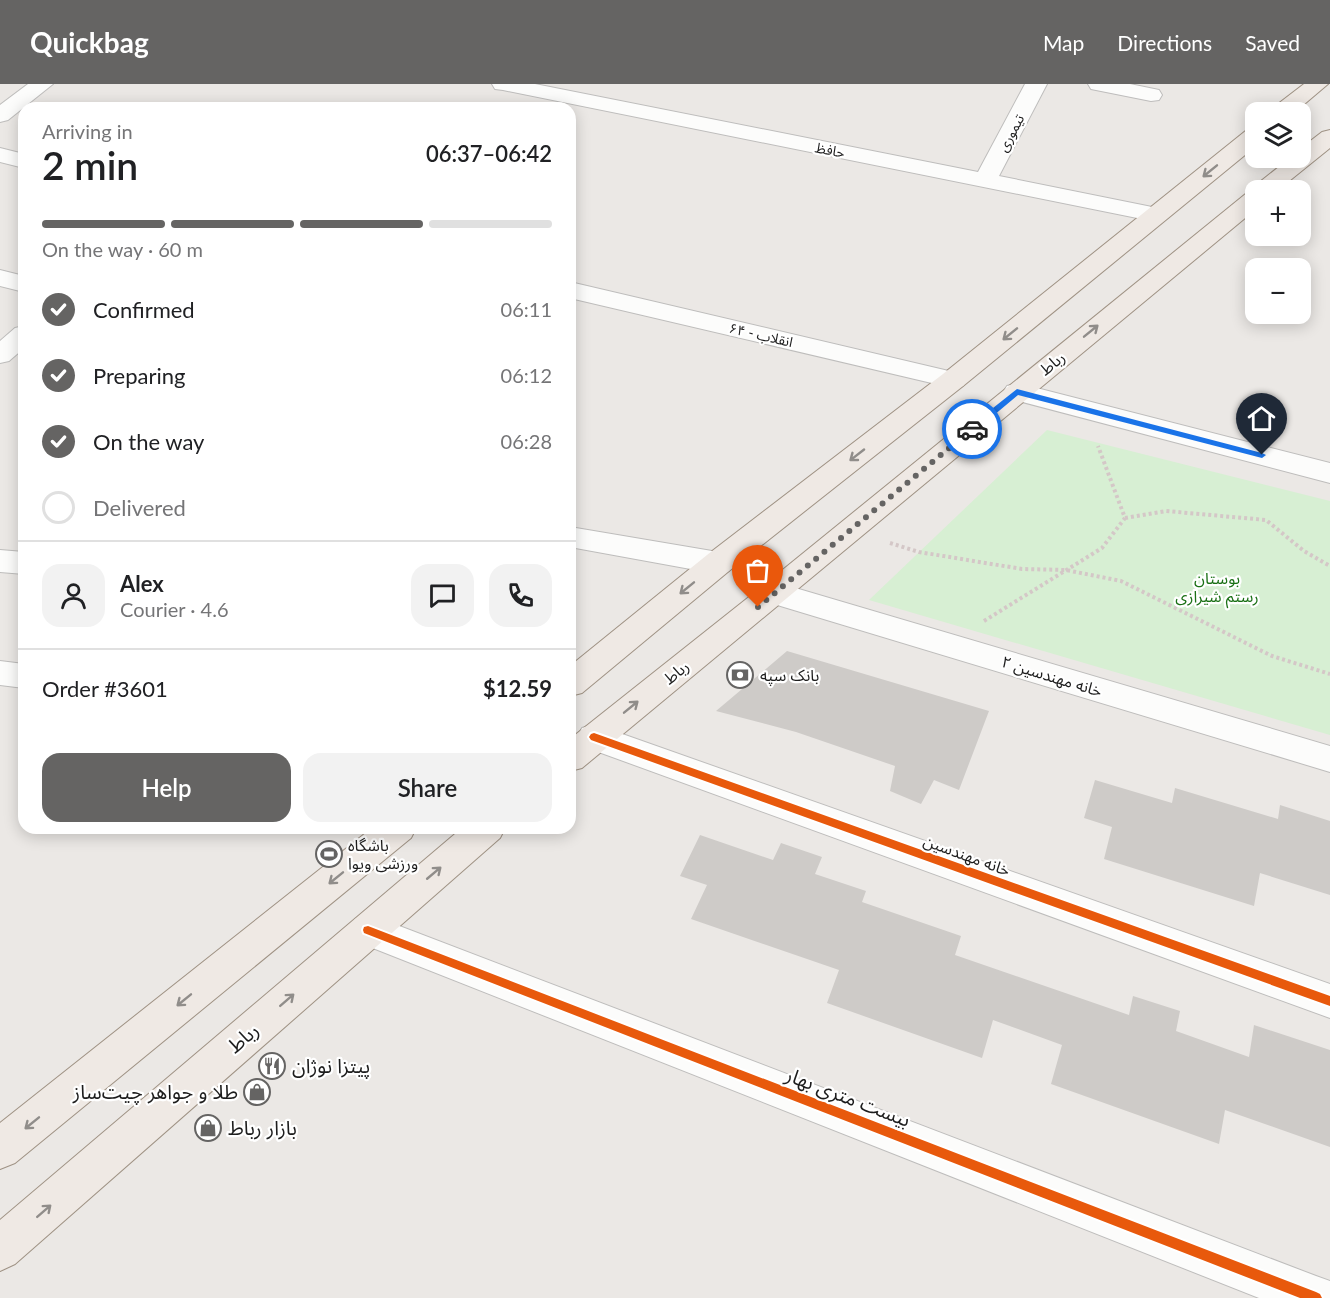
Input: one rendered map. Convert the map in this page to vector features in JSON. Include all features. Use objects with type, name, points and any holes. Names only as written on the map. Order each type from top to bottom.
[{"type":"main road","points":[[1294,102],[1317,84]]},
{"type":"main road","points":[[1276,180],[1330,137]]},
{"type":"main road","points":[[576,677],[953,380],[1245,143]]},
{"type":"main road","name":"رباط","points":[[582,747],[775,593],[1245,206]]},
{"type":"main road","points":[[0,1149],[391,834]]},
{"type":"main road","name":"رباط","points":[[0,1249],[480,834]]},
{"type":"street","points":[[0,115],[42,84]]},
{"type":"street","name":"حافظ","points":[[503,84],[1157,215]]},
{"type":"street","name":"تیموری","points":[[985,181],[1036,84]]},
{"type":"street","points":[[1099,84],[1151,95]]},
{"type":"street","points":[[0,155],[18,160]]},
{"type":"street","points":[[0,278],[18,282]]},
{"type":"street","name":"انقلاب - ۶۴","points":[[576,291],[953,380]]},
{"type":"street","points":[[0,355],[18,339]]},
{"type":"street","points":[[1017,392],[1330,473]]},
{"type":"street","points":[[576,538],[718,563]]},
{"type":"street","points":[[0,561],[18,562]]},
{"type":"street","name":"خانه مهندسین ۲","points":[[775,593],[1330,759]]},
{"type":"street","points":[[0,673],[18,675]]},
{"type":"street","name":"خانه مهندسین","points":[[582,747],[1330,1001]]},
{"type":"street","name":"بیست متری بهار","points":[[368,930],[1316,1298]]},
{"type":"path","points":[[1097,443],[1125,518]]},
{"type":"path","points":[[979,624],[1102,548],[1125,518],[1166,511],[1266,520],[1304,551],[1330,566]]},
{"type":"path","points":[[920,552],[1022,569],[1066,570],[1121,581],[1272,656],[1330,674]]},
{"type":"green space","name":"بوستان رستم شیرازی","points":[[1047,430],[1330,501],[1330,735],[869,600]]},
{"type":"building","points":[[787,651],[989,711],[959,790],[934,780],[921,804],[890,791],[895,766],[796,732],[716,711]]},
{"type":"building","points":[[1095,780],[1172,803],[1175,788],[1278,819],[1280,805],[1330,821],[1330,895],[1260,873],[1254,906],[1104,859],[1112,827],[1084,818]]},
{"type":"building","points":[[700,835],[773,860],[781,843],[822,857],[815,874],[866,891],[862,902],[961,936],[955,955],[1129,1015],[1133,996],[1180,1011],[1176,1031],[1249,1057],[1254,1025],[1330,1050],[1330,1147],[1225,1110],[1219,1144],[1051,1084],[1062,1045],[993,1020],[982,1058],[827,1003],[839,970],[691,919],[707,885],[680,876]]},
{"type":"cycle path","points":[[594,737],[1330,1001]]},
{"type":"cycle path","points":[[368,930],[1316,1298]]},
{"type":"way so far","points":[[758,607],[972,429]]},
{"type":"place","name":"بانک سپه","points":[[740,675]]},
{"type":"place","name":"باشگاه ورزشی ویوا","points":[[329,854]]},
{"type":"place","name":"پیتزا نوژان","points":[[272,1066]]},
{"type":"place","name":"طلا و جواهر چیت‌ساز","points":[[257,1092]]},
{"type":"place","name":"بازار رباط","points":[[208,1128]]},
{"type":"route","points":[[972,429],[1017,392],[1262,455]]}]
